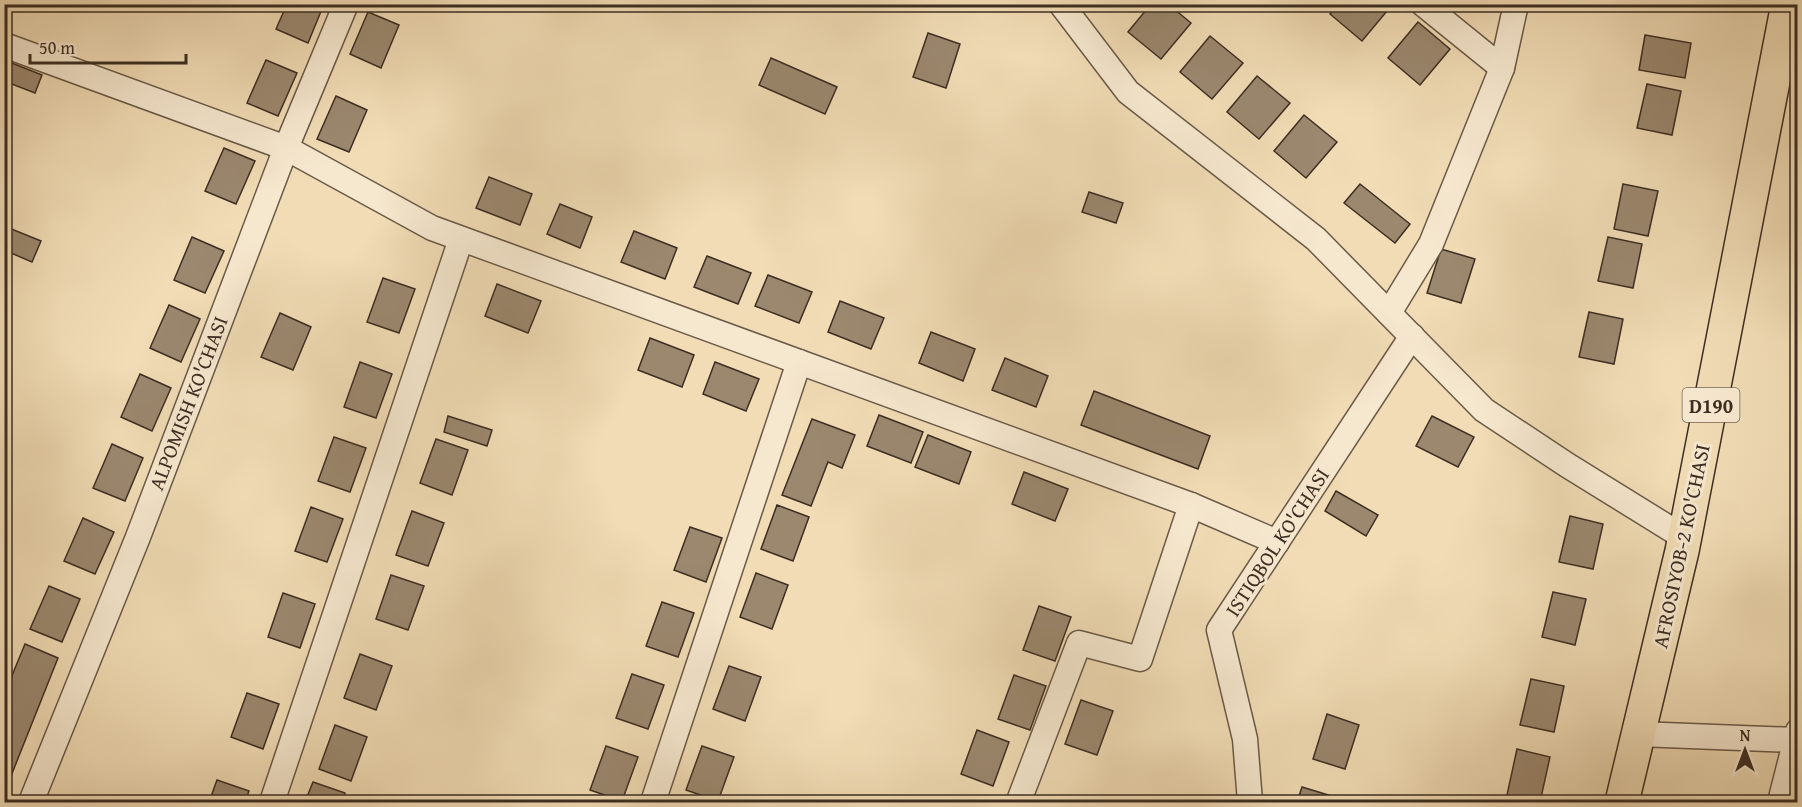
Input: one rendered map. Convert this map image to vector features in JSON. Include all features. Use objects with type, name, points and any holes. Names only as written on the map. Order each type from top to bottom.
[{"type":"main road","name":"AFROSIYOB-2 KO'CHASI","points":[[1622,802],[1685,538],[1788,4]]},
{"type":"street","name":"ALPOMISH KO'CHASI","points":[[31,802],[142,525],[285,148],[346,4]]},
{"type":"street","points":[[1061,4],[1128,92],[1316,239],[1484,410],[1567,465],[1685,538]]},
{"type":"street","points":[[1423,4],[1502,68]]},
{"type":"street","points":[[1389,313],[1431,244],[1502,68],[1516,4]]},
{"type":"street","points":[[4,45],[285,148],[432,228],[1191,505],[1276,543]]},
{"type":"street","points":[[272,802],[461,239]]},
{"type":"street","name":"ISTIQBOL KO'CHASI","points":[[1250,802],[1245,739],[1219,630],[1412,336]]},
{"type":"street","points":[[653,802],[799,362]]},
{"type":"street","points":[[1020,798],[1079,643],[1140,659],[1191,505]]},
{"type":"street","points":[[1638,734],[1796,735],[1780,802]]},
{"type":"building","points":[[287,4],[324,4],[308,43],[276,29]]},
{"type":"building","points":[[1151,4],[1168,4],[1191,23],[1161,59],[1128,32]]},
{"type":"building","points":[[1338,4],[1392,5],[1362,41],[1330,14]]},
{"type":"building","points":[[368,12],[399,25],[381,68],[350,54]]},
{"type":"building","points":[[1418,22],[1450,49],[1420,85],[1388,58]]},
{"type":"building","points":[[928,33],[960,44],[946,88],[913,77]]},
{"type":"building","points":[[1645,35],[1691,43],[1685,78],[1639,70]]},
{"type":"building","points":[[1210,36],[1243,63],[1212,99],[1180,72]]},
{"type":"building","points":[[771,58],[837,87],[825,114],[759,85]]},
{"type":"building","points":[[4,60],[42,75],[35,93],[4,81]]},
{"type":"building","points":[[266,60],[297,73],[278,116],[247,103]]},
{"type":"building","points":[[1257,76],[1290,103],[1259,139],[1227,112]]},
{"type":"building","points":[[1647,84],[1681,91],[1672,135],[1637,128]]},
{"type":"building","points":[[336,96],[367,110],[349,152],[317,139]]},
{"type":"building","points":[[1304,115],[1337,142],[1306,178],[1274,151]]},
{"type":"building","points":[[224,148],[255,161],[236,204],[205,191]]},
{"type":"building","points":[[489,177],[532,194],[520,225],[476,208]]},
{"type":"building","points":[[1360,184],[1410,224],[1395,243],[1344,203]]},
{"type":"building","points":[[1623,184],[1658,191],[1648,236],[1614,229]]},
{"type":"building","points":[[1089,192],[1123,203],[1116,223],[1082,212]]},
{"type":"building","points":[[560,204],[592,217],[580,248],[547,234]]},
{"type":"building","points":[[4,226],[41,241],[32,262],[4,250]]},
{"type":"building","points":[[634,231],[677,248],[665,279],[621,262]]},
{"type":"building","points":[[192,237],[224,251],[205,293],[174,280]]},
{"type":"building","points":[[1608,237],[1642,244],[1633,288],[1598,281]]},
{"type":"building","points":[[1441,249],[1475,259],[1461,303],[1427,293]]},
{"type":"building","points":[[707,256],[751,273],[738,304],[694,287]]},
{"type":"building","points":[[768,275],[812,292],[799,323],[755,306]]},
{"type":"building","points":[[383,278],[415,289],[399,333],[367,322]]},
{"type":"building","points":[[497,284],[541,301],[528,333],[485,316]]},
{"type":"building","points":[[840,301],[884,318],[871,349],[828,332]]},
{"type":"building","points":[[169,305],[200,319],[181,362],[150,348]]},
{"type":"building","points":[[1589,312],[1623,319],[1614,364],[1579,357]]},
{"type":"building","points":[[280,313],[311,327],[293,370],[261,357]]},
{"type":"building","points":[[931,332],[975,349],[963,381],[919,363]]},
{"type":"building","points":[[650,338],[694,355],[682,387],[638,370]]},
{"type":"building","points":[[1005,358],[1048,376],[1036,407],[992,390]]},
{"type":"building","points":[[360,362],[392,374],[376,418],[344,407]]},
{"type":"building","points":[[715,362],[759,379],[746,411],[703,394]]},
{"type":"building","points":[[140,374],[171,388],[152,431],[121,417]]},
{"type":"building","points":[[1094,391],[1210,436],[1198,469],[1081,425]]},
{"type":"building","points":[[879,415],[923,432],[911,463],[867,446]]},
{"type":"building","points":[[448,416],[492,430],[487,446],[444,432]]},
{"type":"building","points":[[1432,416],[1474,437],[1458,467],[1416,446]]},
{"type":"building","points":[[812,419],[855,435],[842,468],[828,462],[811,506],[782,495]]},
{"type":"building","points":[[928,435],[971,452],[959,484],[915,467]]},
{"type":"building","points":[[334,437],[366,448],[350,492],[318,481]]},
{"type":"building","points":[[436,439],[468,450],[452,495],[420,483]]},
{"type":"building","points":[[112,444],[143,458],[125,501],[93,488]]},
{"type":"building","points":[[1024,472],[1068,489],[1055,521],[1012,504]]},
{"type":"building","points":[[1336,491],[1378,515],[1366,536],[1325,511]]},
{"type":"building","points":[[777,505],[809,517],[793,561],[761,549]]},
{"type":"building","points":[[311,507],[343,519],[327,562],[295,551]]},
{"type":"building","points":[[412,511],[444,523],[428,566],[396,555]]},
{"type":"building","points":[[1570,516],[1603,524],[1593,569],[1559,562]]},
{"type":"building","points":[[83,518],[114,532],[95,574],[64,561]]},
{"type":"building","points":[[690,527],[722,538],[706,582],[674,570]]},
{"type":"building","points":[[756,573],[788,585],[772,629],[740,617]]},
{"type":"building","points":[[391,575],[424,586],[408,630],[376,619]]},
{"type":"building","points":[[49,586],[80,599],[62,642],[30,629]]},
{"type":"building","points":[[1553,592],[1586,599],[1575,645],[1542,637]]},
{"type":"building","points":[[283,593],[315,604],[300,648],[268,637]]},
{"type":"building","points":[[662,602],[694,613],[678,657],[646,646]]},
{"type":"building","points":[[1039,606],[1071,617],[1055,661],[1023,650]]},
{"type":"building","points":[[25,644],[58,658],[11,776],[4,773],[4,695]]},
{"type":"building","points":[[360,654],[392,666],[376,710],[344,698]]},
{"type":"building","points":[[729,666],[761,677],[745,721],[713,709]]},
{"type":"building","points":[[632,674],[664,685],[648,729],[616,718]]},
{"type":"building","points":[[1014,675],[1046,686],[1030,730],[998,719]]},
{"type":"building","points":[[1531,679],[1564,686],[1554,732],[1520,725]]},
{"type":"building","points":[[247,693],[279,704],[263,749],[231,737]]},
{"type":"building","points":[[1081,700],[1113,711],[1097,755],[1065,744]]},
{"type":"building","points":[[1327,714],[1359,725],[1345,769],[1313,759]]},
{"type":"building","points":[[335,725],[367,737],[351,781],[319,769]]},
{"type":"building","points":[[977,730],[1009,742],[993,786],[961,774]]},
{"type":"building","points":[[606,746],[638,757],[622,801],[590,790]]},
{"type":"building","points":[[702,746],[734,757],[718,801],[686,790]]},
{"type":"building","points":[[1517,749],[1550,757],[1540,802],[1507,795]]},
{"type":"building","points":[[217,780],[249,791],[245,802],[209,802]]},
{"type":"building","points":[[313,782],[345,793],[342,802],[305,802]]},
{"type":"building","points":[[1302,787],[1335,797],[1333,802],[1297,802]]}]
